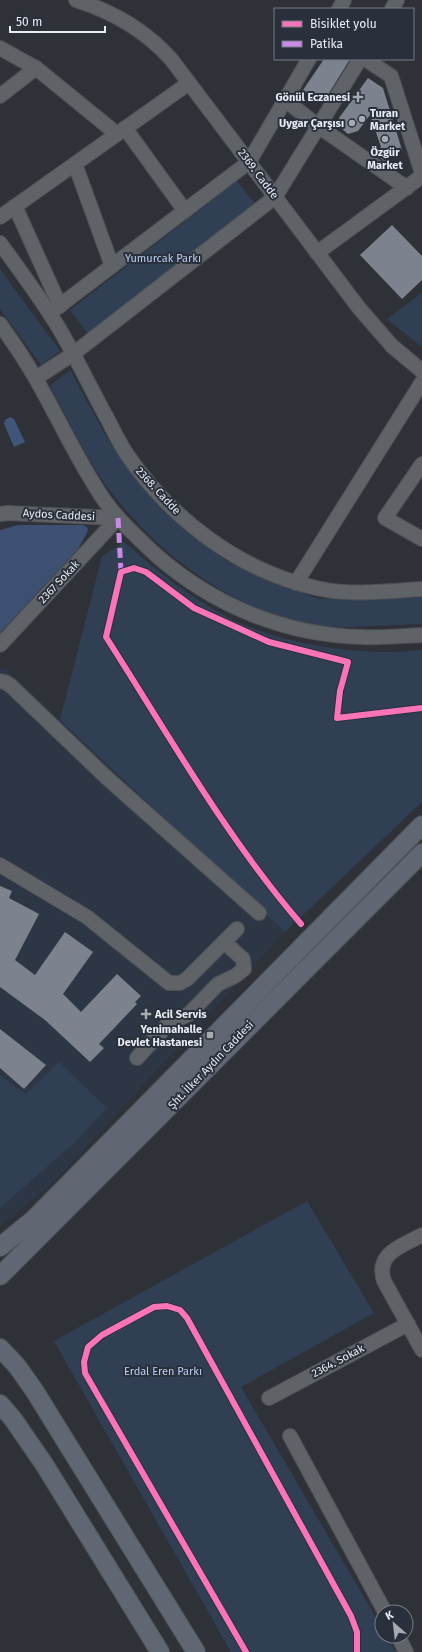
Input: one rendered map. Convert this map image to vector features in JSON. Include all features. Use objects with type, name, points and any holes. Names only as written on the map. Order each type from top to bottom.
[{"type":"main road","name":"Şht. İlker Aydın Caddesi","points":[[0,1247],[33,1220],[422,825]]},
{"type":"main road","name":"Şht. İlker Aydın Caddesi","points":[[0,1276],[422,853]]},
{"type":"main road","points":[[168,1083],[181,1096]]},
{"type":"main road","points":[[0,1348],[17,1366],[34,1390],[196,1652]]},
{"type":"main road","points":[[0,1404],[13,1419],[48,1470],[160,1652]]},
{"type":"street","name":"2369. Cadde","points":[[76,0],[110,14],[146,34],[171,59],[376,330],[422,371]]},
{"type":"street","points":[[0,48],[36,68],[121,131],[185,211]]},
{"type":"street","points":[[16,206],[55,310],[249,162],[308,60]]},
{"type":"street","points":[[36,378],[73,354],[275,197],[359,60]]},
{"type":"street","points":[[367,60],[391,76],[422,173]]},
{"type":"street","points":[[0,96],[36,68]]},
{"type":"street","points":[[0,217],[189,83]]},
{"type":"street","points":[[284,100],[318,126],[407,188]]},
{"type":"street","points":[[75,164],[112,266]]},
{"type":"street","points":[[317,253],[422,176]]},
{"type":"street","name":"2368. Cadde","points":[[0,243],[55,310],[73,354],[125,452],[165,500],[216,544],[251,564],[296,583],[317,589],[340,592],[422,589]]},
{"type":"street","points":[[0,324],[36,378],[86,471],[118,518],[136,537],[183,576],[225,603],[249,614],[281,625],[334,635],[362,638],[422,635]]},
{"type":"street","points":[[296,583],[422,382]]},
{"type":"street","points":[[422,464],[385,518],[422,539]]},
{"type":"street","name":"Aydos Caddesi","points":[[0,514],[8,513],[118,518]]},
{"type":"street","name":"2367 Sokak","points":[[0,645],[118,518]]},
{"type":"street","points":[[0,681],[11,686],[108,778],[259,913]]},
{"type":"street","points":[[0,865],[87,917],[170,983],[180,983],[187,979],[237,929]]},
{"type":"street","points":[[136,1058],[168,1024],[189,1014],[218,984],[235,976],[244,969],[243,959],[224,942]]},
{"type":"street","points":[[422,1235],[396,1249],[382,1262],[381,1272],[422,1350]]},
{"type":"street","name":"2364. Sokak","points":[[269,1398],[408,1324]]},
{"type":"street","points":[[290,1436],[381,1604]]},
{"type":"shaded area","points":[[10,417],[14,419],[25,442],[14,447],[4,424],[5,420]]},
{"type":"shaded area","points":[[18,525],[83,525],[87,527],[88,531],[78,549],[0,633],[0,530]]},
{"type":"shaded area","points":[[0,669],[6,669],[285,932],[55,1181],[0,1227]]},
{"type":"green space","name":"Yumurcak Parkı","points":[[237,181],[256,205],[89,335],[70,310]]},
{"type":"green space","points":[[0,269],[60,351],[41,365],[0,309]]},
{"type":"green space","points":[[422,293],[422,347],[387,319]]},
{"type":"green space","points":[[70,370],[107,438],[125,465],[151,496],[187,532],[225,560],[269,582],[319,599],[422,597],[422,624],[330,628],[319,627],[289,620],[260,609],[232,596],[205,580],[179,561],[134,519],[114,496],[96,470],[50,386]]},
{"type":"green space","points":[[124,542],[185,591],[211,608],[269,634],[294,641],[347,650],[398,652],[422,650],[422,802],[285,932],[60,720],[102,556]]},
{"type":"green space","points":[[59,1062],[107,1108],[74,1143],[0,1208],[0,1075],[26,1094]]},
{"type":"green space","name":"Erdal Eren Parkı","points":[[307,1201],[374,1313],[241,1387],[374,1614],[374,1644],[391,1644],[396,1652],[231,1652],[54,1341]]},
{"type":"building","points":[[323,60],[349,60],[323,103],[303,90]]},
{"type":"building","name":"Uygar Çarşısı","points":[[368,78],[383,88],[402,150],[384,161],[375,154],[381,147],[370,115],[358,131],[348,134],[341,128],[339,118]]},
{"type":"building","points":[[392,225],[422,256],[422,280],[402,299],[360,255]]},
{"type":"building","points":[[0,886],[12,891],[9,898],[39,914],[15,960],[35,975],[65,932],[93,952],[63,994],[81,1012],[117,974],[141,996],[135,1002],[137,1004],[99,1044],[104,1048],[90,1062],[45,1020],[0,987]]},
{"type":"building","points":[[0,1029],[46,1065],[24,1089],[0,1068]]},
{"type":"marked path","points":[[118,518],[121,572]]},
{"type":"cycle path","points":[[301,924],[274,891],[223,821],[106,637],[121,572],[134,568],[146,572],[194,608],[269,642],[348,662],[340,691],[337,718],[422,708]]},
{"type":"cycle path","points":[[246,1652],[85,1373],[84,1362],[88,1347],[102,1335],[154,1307],[167,1306],[180,1310],[187,1318],[351,1616],[357,1632],[357,1652]]},
{"type":"place","name":"Gönül Eczanesi","points":[[358,97]]},
{"type":"place","name":"Turan Market","points":[[362,119]]},
{"type":"place","name":"Uygar Çarşısı","points":[[352,123]]},
{"type":"place","name":"Özgür Market","points":[[385,139]]},
{"type":"place","name":"Acil Servis","points":[[146,1014]]},
{"type":"place","name":"Yenimahalle Devlet Hastanesi","points":[[210,1035]]}]
